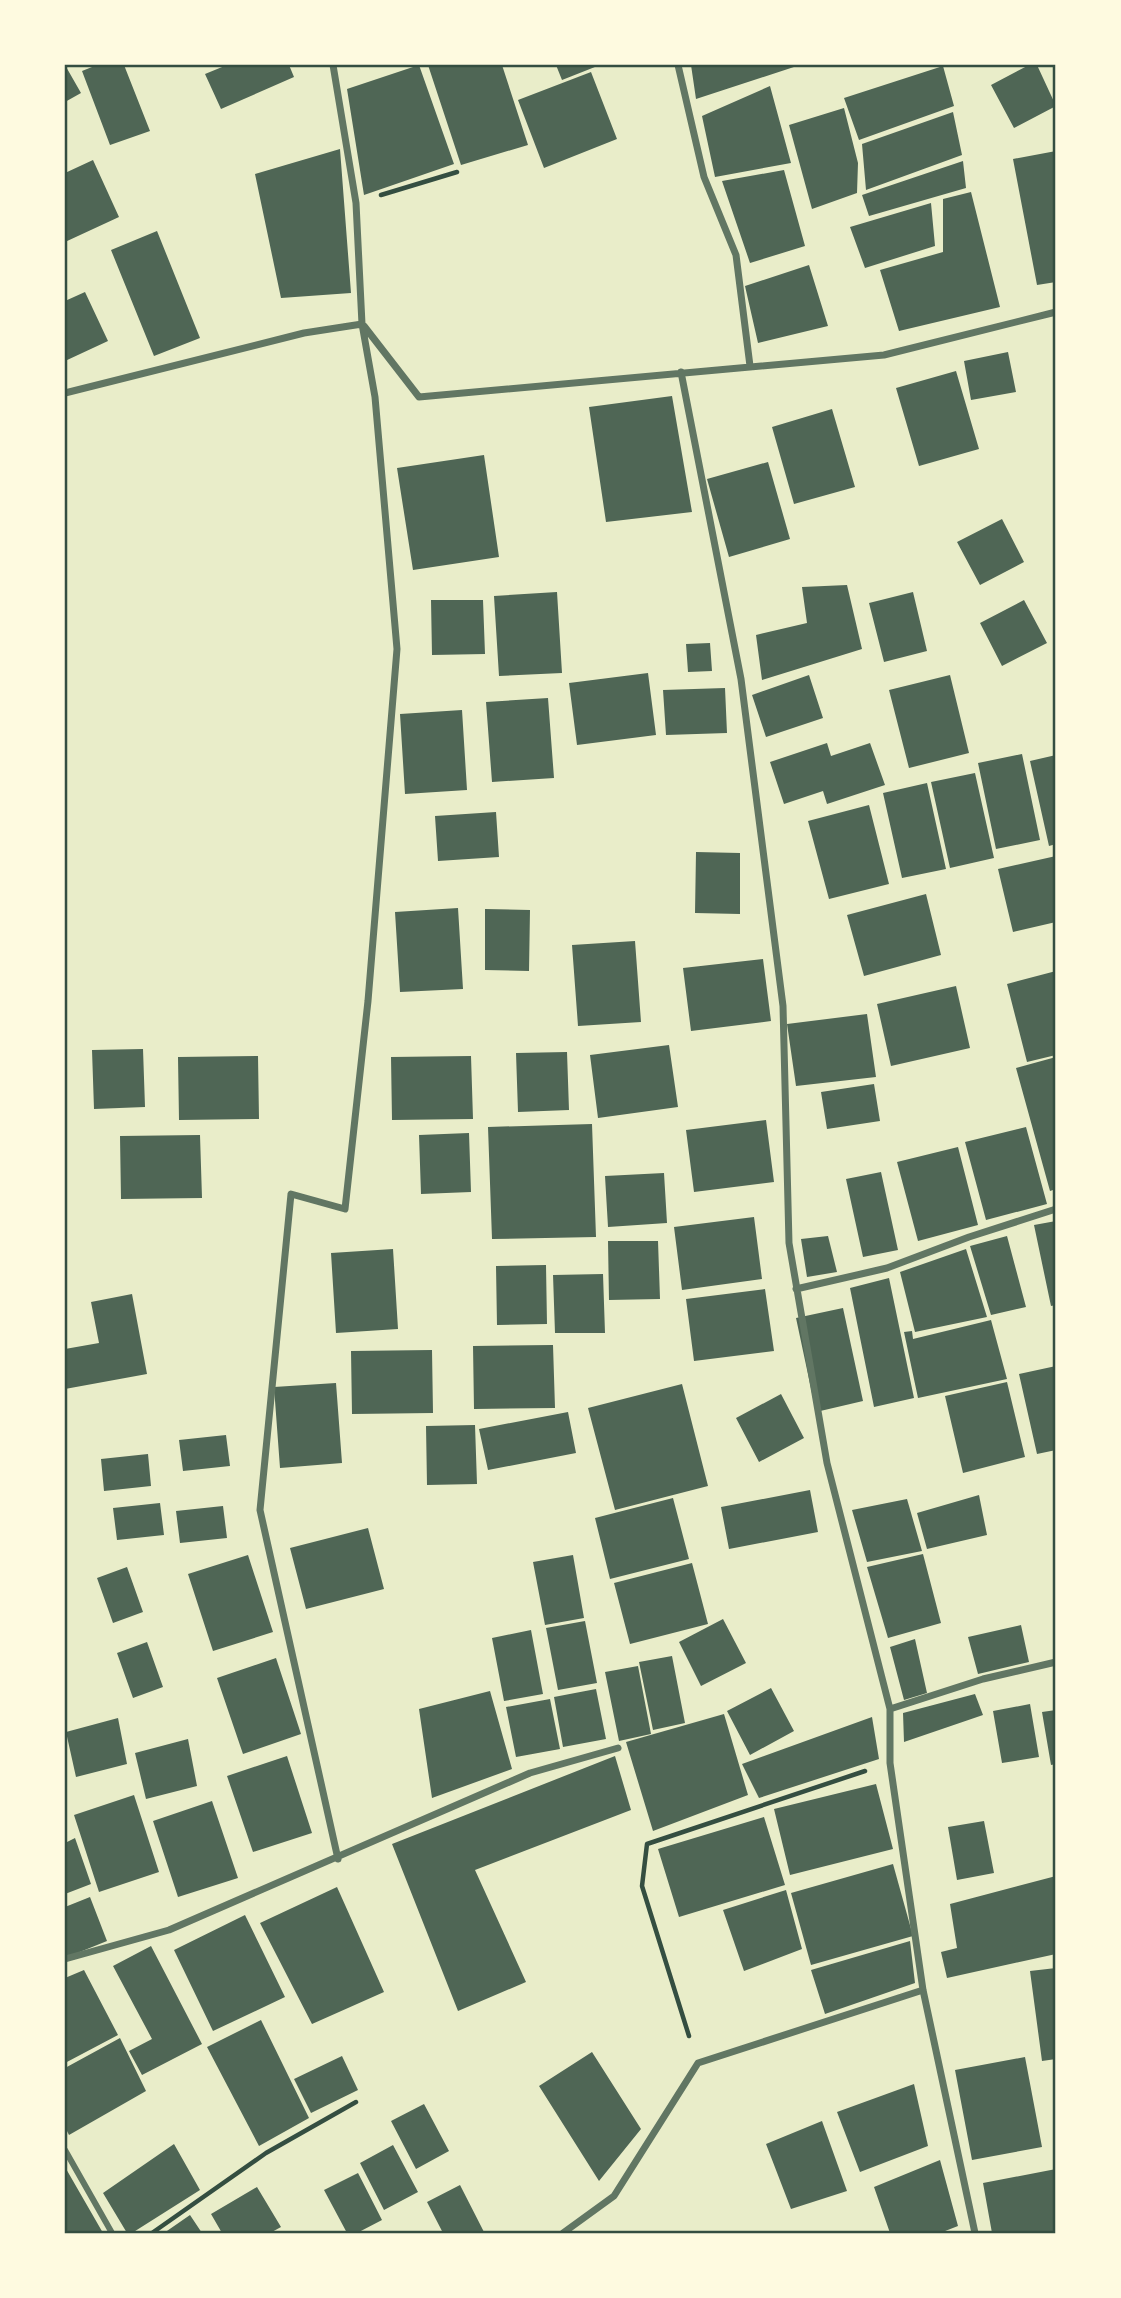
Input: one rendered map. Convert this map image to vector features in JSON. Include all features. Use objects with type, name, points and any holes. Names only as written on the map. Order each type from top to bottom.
[{"type":"street","points":[[333,65],[356,203],[362,324],[375,397],[397,649],[368,1001],[345,1209],[291,1194],[260,1510],[338,1858]]},
{"type":"street","points":[[678,65],[704,177],[736,255],[750,366]]},
{"type":"street","points":[[362,324],[419,397],[884,355],[1056,312]]},
{"type":"street","points":[[65,393],[304,333],[362,324]]},
{"type":"street","points":[[681,372],[741,679],[783,1006],[789,1243],[796,1289],[827,1463],[890,1709],[890,1763],[923,1990],[975,2233]]},
{"type":"street","points":[[796,1289],[887,1268],[969,1237],[1056,1209]]},
{"type":"street","points":[[890,1709],[983,1679],[1056,1661]]},
{"type":"street","points":[[65,1959],[169,1930],[530,1773],[618,1748]]},
{"type":"street","points":[[563,2233],[614,2196],[698,2063],[923,1990]]},
{"type":"street","points":[[65,2150],[112,2233]]},
{"type":"path","points":[[356,203],[457,172]]},
{"type":"path","points":[[698,2063],[642,1886],[647,1844],[890,1763]]},
{"type":"path","points":[[152,2233],[266,2153],[356,2102]]},
{"type":"building","points":[[65,65],[81,93],[65,102]]},
{"type":"building","points":[[97,65],[124,65],[150,131],[110,145],[82,71]]},
{"type":"building","points":[[227,65],[289,65],[294,77],[221,109],[205,74]]},
{"type":"building","points":[[419,65],[454,164],[364,195],[347,89]]},
{"type":"building","points":[[428,65],[502,65],[528,145],[461,165]]},
{"type":"building","points":[[556,65],[600,65],[562,80]]},
{"type":"building","points":[[691,65],[800,65],[696,99]]},
{"type":"building","points":[[1029,65],[1037,65],[1056,106],[1014,128],[991,85]]},
{"type":"building","points":[[943,66],[954,106],[859,140],[844,98]]},
{"type":"building","points":[[591,72],[617,139],[544,168],[518,100]]},
{"type":"building","points":[[770,86],[791,163],[715,177],[702,116]]},
{"type":"building","points":[[844,108],[858,163],[857,193],[812,209],[789,125]]},
{"type":"building","points":[[953,112],[962,155],[866,190],[862,144]]},
{"type":"building","points":[[340,149],[351,293],[281,298],[255,174]]},
{"type":"building","points":[[1056,151],[1056,282],[1037,285],[1013,159]]},
{"type":"building","points":[[93,160],[119,217],[65,242],[65,173]]},
{"type":"building","points":[[963,161],[966,188],[869,216],[862,195]]},
{"type":"building","points":[[784,170],[805,246],[750,263],[722,181]]},
{"type":"building","points":[[971,192],[1000,307],[899,331],[880,270],[943,252],[943,199]]},
{"type":"building","points":[[931,203],[935,246],[865,268],[850,227]]},
{"type":"building","points":[[157,231],[200,338],[154,356],[111,250]]},
{"type":"building","points":[[809,265],[828,326],[758,343],[745,286]]},
{"type":"building","points":[[85,292],[108,341],[65,361],[65,301]]},
{"type":"building","points":[[1008,352],[1016,392],[971,400],[964,361]]},
{"type":"building","points":[[956,371],[979,449],[919,466],[896,388]]},
{"type":"building","points":[[672,396],[692,512],[606,522],[589,407]]},
{"type":"building","points":[[832,409],[855,487],[794,504],[772,427]]},
{"type":"building","points":[[484,455],[499,557],[413,570],[397,468]]},
{"type":"building","points":[[768,462],[790,539],[729,557],[707,479]]},
{"type":"building","points":[[1002,519],[1024,562],[980,585],[957,542]]},
{"type":"building","points":[[847,585],[862,649],[762,680],[756,635],[807,623],[802,587]]},
{"type":"building","points":[[557,592],[562,673],[499,676],[494,596]]},
{"type":"building","points":[[913,592],[927,651],[884,662],[869,603]]},
{"type":"building","points":[[431,600],[483,600],[485,654],[432,655]]},
{"type":"building","points":[[1024,600],[1047,643],[1002,666],[980,623]]},
{"type":"building","points":[[710,643],[712,671],[688,672],[686,644]]},
{"type":"building","points":[[648,673],[656,735],[577,745],[569,683]]},
{"type":"building","points":[[809,675],[823,718],[766,737],[752,695]]},
{"type":"building","points":[[950,675],[969,753],[909,768],[889,690]]},
{"type":"building","points":[[725,688],[727,733],[666,735],[663,690]]},
{"type":"building","points":[[548,698],[554,778],[492,782],[486,702]]},
{"type":"building","points":[[462,710],[467,790],[405,794],[400,714]]},
{"type":"building","points":[[827,743],[831,756],[870,743],[885,785],[827,804],[823,791],[784,804],[770,762]]},
{"type":"building","points":[[1022,754],[1040,840],[996,849],[978,763]]},
{"type":"building","points":[[1056,755],[1056,844],[1049,846],[1030,761]]},
{"type":"building","points":[[975,773],[994,858],[950,868],[931,782]]},
{"type":"building","points":[[927,783],[946,869],[902,878],[883,793]]},
{"type":"building","points":[[869,805],[889,884],[829,899],[808,821]]},
{"type":"building","points":[[496,812],[499,857],[438,861],[435,816]]},
{"type":"building","points":[[696,852],[740,853],[740,914],[695,913]]},
{"type":"building","points":[[1056,856],[1056,922],[1013,932],[998,869]]},
{"type":"building","points":[[926,894],[941,955],[864,976],[847,915]]},
{"type":"building","points":[[458,908],[463,989],[400,992],[395,912]]},
{"type":"building","points":[[485,909],[530,910],[529,971],[485,970]]},
{"type":"building","points":[[635,941],[641,1022],[578,1026],[572,945]]},
{"type":"building","points":[[763,959],[771,1021],[691,1031],[683,968]]},
{"type":"building","points":[[1056,971],[1056,1055],[1027,1062],[1007,984]]},
{"type":"building","points":[[956,986],[970,1048],[891,1066],[877,1004]]},
{"type":"building","points":[[867,1014],[876,1077],[796,1086],[787,1024]]},
{"type":"building","points":[[669,1045],[678,1107],[598,1118],[590,1055]]},
{"type":"building","points":[[143,1049],[145,1107],[94,1109],[92,1050]]},
{"type":"building","points":[[567,1052],[569,1110],[518,1112],[516,1053]]},
{"type":"building","points":[[258,1056],[259,1119],[179,1120],[178,1057]]},
{"type":"building","points":[[471,1056],[473,1119],[392,1120],[391,1057]]},
{"type":"building","points":[[1056,1057],[1056,1189],[1050,1191],[1016,1068]]},
{"type":"building","points":[[874,1084],[880,1121],[827,1129],[821,1092]]},
{"type":"building","points":[[766,1120],[774,1182],[694,1192],[686,1130]]},
{"type":"building","points":[[592,1124],[596,1237],[492,1239],[488,1127]]},
{"type":"building","points":[[1026,1127],[1047,1204],[986,1220],[965,1142]]},
{"type":"building","points":[[469,1133],[471,1192],[421,1194],[419,1135]]},
{"type":"building","points":[[200,1135],[202,1198],[121,1199],[120,1136]]},
{"type":"building","points":[[958,1147],[978,1225],[918,1241],[897,1162]]},
{"type":"building","points":[[881,1172],[898,1250],[863,1257],[846,1179]]},
{"type":"building","points":[[664,1173],[667,1223],[608,1227],[605,1176]]},
{"type":"building","points":[[754,1217],[762,1279],[682,1290],[674,1227]]},
{"type":"building","points":[[1056,1221],[1056,1305],[1051,1306],[1034,1225]]},
{"type":"building","points":[[828,1236],[837,1272],[807,1277],[801,1239]]},
{"type":"building","points":[[1007,1236],[1026,1307],[991,1315],[970,1246]]},
{"type":"building","points":[[608,1241],[658,1241],[660,1299],[609,1300]]},
{"type":"building","points":[[393,1249],[398,1329],[336,1333],[331,1253]]},
{"type":"building","points":[[966,1249],[987,1317],[915,1332],[900,1272]]},
{"type":"building","points":[[546,1265],[547,1324],[497,1325],[496,1266]]},
{"type":"building","points":[[603,1274],[605,1333],[555,1333],[553,1275]]},
{"type":"building","points":[[889,1278],[914,1398],[874,1407],[850,1288]]},
{"type":"building","points":[[765,1289],[774,1351],[694,1361],[686,1299]]},
{"type":"building","points":[[132,1294],[147,1374],[65,1389],[65,1349],[99,1343],[91,1302]]},
{"type":"building","points":[[843,1308],[863,1401],[816,1412],[796,1318]]},
{"type":"building","points":[[991,1320],[1007,1379],[918,1398],[904,1332],[912,1331],[913,1339]]},
{"type":"building","points":[[553,1345],[555,1408],[474,1409],[473,1346]]},
{"type":"building","points":[[432,1350],[433,1413],[352,1414],[351,1351]]},
{"type":"building","points":[[1056,1366],[1056,1450],[1037,1454],[1019,1374]]},
{"type":"building","points":[[1007,1382],[1025,1457],[963,1473],[945,1396]]},
{"type":"building","points":[[336,1383],[342,1463],[280,1468],[274,1387]]},
{"type":"building","points":[[682,1384],[708,1486],[615,1510],[588,1408]]},
{"type":"building","points":[[781,1394],[804,1438],[759,1462],[736,1418]]},
{"type":"building","points":[[568,1412],[576,1453],[488,1470],[479,1429]]},
{"type":"building","points":[[475,1425],[477,1484],[427,1485],[426,1426]]},
{"type":"building","points":[[226,1435],[230,1466],[183,1471],[179,1440]]},
{"type":"building","points":[[148,1454],[151,1486],[104,1491],[101,1459]]},
{"type":"building","points":[[810,1490],[818,1532],[729,1549],[721,1507]]},
{"type":"building","points":[[979,1495],[987,1535],[927,1549],[917,1513]]},
{"type":"building","points":[[673,1498],[689,1559],[610,1579],[595,1518]]},
{"type":"building","points":[[907,1499],[922,1551],[867,1562],[852,1510]]},
{"type":"building","points":[[160,1503],[164,1535],[117,1540],[113,1508]]},
{"type":"building","points":[[223,1506],[227,1538],[180,1543],[176,1511]]},
{"type":"building","points":[[368,1528],[384,1589],[306,1609],[290,1548]]},
{"type":"building","points":[[923,1554],[941,1623],[888,1638],[867,1567]]},
{"type":"building","points":[[248,1555],[273,1632],[213,1651],[188,1574]]},
{"type":"building","points":[[573,1555],[584,1618],[545,1625],[533,1562]]},
{"type":"building","points":[[692,1563],[708,1624],[630,1644],[614,1583]]},
{"type":"building","points":[[127,1567],[143,1612],[113,1623],[97,1578]]},
{"type":"building","points":[[723,1619],[746,1663],[701,1686],[679,1642]]},
{"type":"building","points":[[585,1621],[597,1683],[558,1690],[546,1628]]},
{"type":"building","points":[[1021,1625],[1029,1662],[978,1674],[968,1637]]},
{"type":"building","points":[[531,1630],[543,1694],[504,1701],[492,1638]]},
{"type":"building","points":[[915,1639],[927,1693],[904,1700],[890,1647]]},
{"type":"building","points":[[147,1642],[163,1687],[133,1698],[117,1653]]},
{"type":"building","points":[[672,1656],[685,1723],[653,1730],[639,1662]]},
{"type":"building","points":[[276,1658],[301,1734],[243,1754],[217,1678]]},
{"type":"building","points":[[638,1666],[651,1734],[619,1741],[605,1672]]},
{"type":"building","points":[[771,1688],[794,1731],[750,1755],[727,1711]]},
{"type":"building","points":[[596,1689],[606,1739],[563,1747],[554,1697]]},
{"type":"building","points":[[490,1691],[512,1769],[432,1798],[419,1709]]},
{"type":"building","points":[[975,1694],[983,1715],[904,1742],[903,1713]]},
{"type":"building","points":[[550,1699],[560,1749],[516,1757],[506,1707]]},
{"type":"building","points":[[1030,1704],[1039,1757],[1002,1763],[993,1711]]},
{"type":"building","points":[[1056,1710],[1056,1764],[1051,1765],[1042,1712]]},
{"type":"building","points":[[724,1714],[748,1795],[653,1831],[626,1742]]},
{"type":"building","points":[[872,1717],[879,1759],[759,1798],[742,1764]]},
{"type":"building","points":[[118,1718],[127,1764],[76,1777],[66,1732]]},
{"type":"building","points":[[188,1739],[197,1786],[146,1799],[135,1753]]},
{"type":"building","points":[[287,1756],[312,1833],[253,1852],[227,1776]]},
{"type":"building","points":[[615,1756],[631,1810],[475,1870],[526,1982],[458,2011],[392,1844]]},
{"type":"building","points":[[876,1784],[893,1849],[790,1875],[774,1809]]},
{"type":"building","points":[[134,1795],[159,1872],[99,1892],[74,1815]]},
{"type":"building","points":[[212,1801],[238,1878],[178,1897],[153,1821]]},
{"type":"building","points":[[764,1817],[785,1885],[679,1917],[658,1849]]},
{"type":"building","points":[[984,1821],[994,1873],[957,1880],[948,1827]]},
{"type":"building","points":[[75,1838],[91,1884],[65,1894],[65,1843]]},
{"type":"building","points":[[893,1864],[913,1936],[811,1965],[791,1893]]},
{"type":"building","points":[[1056,1876],[1056,1954],[947,1978],[941,1952],[957,1948],[950,1904]]},
{"type":"building","points":[[337,1887],[384,1992],[312,2024],[260,1923]]},
{"type":"building","points":[[786,1890],[802,1949],[744,1971],[723,1910]]},
{"type":"building","points":[[90,1897],[107,1941],[65,1958],[65,1907]]},
{"type":"building","points":[[245,1915],[285,1997],[213,2031],[174,1950]]},
{"type":"building","points":[[910,1941],[915,1983],[825,2014],[811,1970]]},
{"type":"building","points":[[151,1946],[202,2044],[142,2075],[129,2051],[152,2039],[113,1966]]},
{"type":"building","points":[[1056,1968],[1056,2059],[1042,2061],[1030,1971]]},
{"type":"building","points":[[84,1970],[118,2035],[65,2063],[65,1978]]},
{"type":"building","points":[[261,2020],[309,2118],[259,2146],[207,2047]]},
{"type":"building","points":[[120,2038],[146,2091],[69,2135],[65,2127],[65,2068]]},
{"type":"building","points":[[592,2052],[641,2129],[599,2181],[539,2086]]},
{"type":"building","points":[[342,2056],[358,2090],[311,2113],[294,2079]]},
{"type":"building","points":[[1025,2057],[1042,2147],[972,2160],[955,2070]]},
{"type":"building","points":[[914,2084],[928,2146],[860,2172],[837,2112]]},
{"type":"building","points":[[424,2104],[449,2151],[416,2169],[391,2121]]},
{"type":"building","points":[[822,2121],[847,2191],[791,2209],[766,2144]]},
{"type":"building","points":[[174,2144],[200,2190],[132,2233],[127,2233],[103,2193]]},
{"type":"building","points":[[393,2145],[418,2192],[384,2210],[360,2163]]},
{"type":"building","points":[[940,2160],[958,2226],[940,2233],[890,2233],[874,2187]]},
{"type":"building","points":[[65,2167],[103,2233],[65,2233]]},
{"type":"building","points":[[1056,2169],[1056,2232],[992,2233],[983,2183]]},
{"type":"building","points":[[358,2173],[382,2220],[357,2233],[347,2233],[324,2190]]},
{"type":"building","points":[[460,2185],[484,2232],[482,2233],[443,2233],[427,2202]]},
{"type":"building","points":[[257,2187],[281,2227],[270,2233],[222,2233],[211,2214]]},
{"type":"building","points":[[190,2215],[202,2233],[164,2233]]}]
